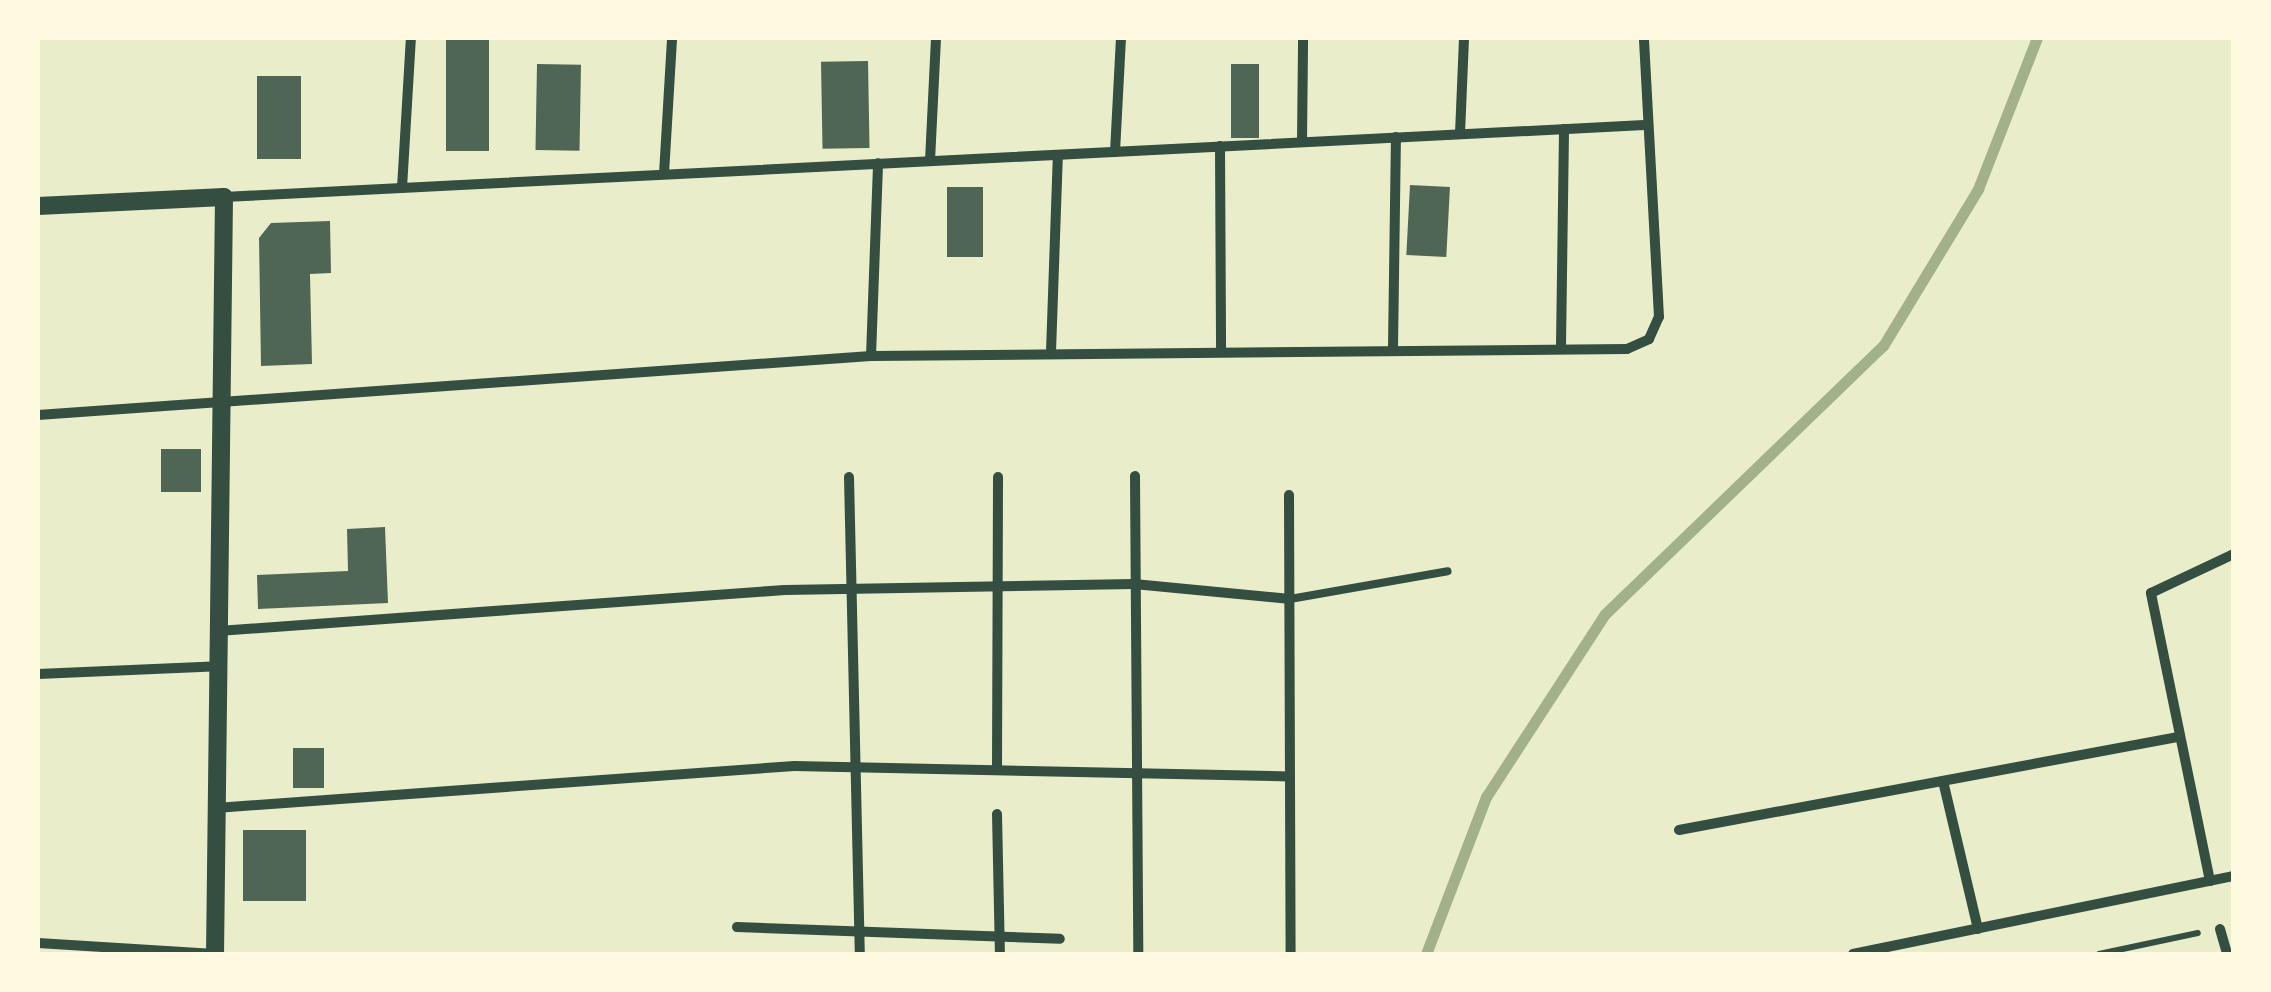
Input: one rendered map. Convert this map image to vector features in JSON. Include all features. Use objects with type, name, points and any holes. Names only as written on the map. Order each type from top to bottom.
[{"type":"street","points":[[402,188],[411,38]]},
{"type":"street","points":[[664,174],[672,38]]},
{"type":"street","points":[[930,161],[936,38]]},
{"type":"street","points":[[1115,152],[1121,38]]},
{"type":"street","points":[[1302,38],[1302,142]]},
{"type":"street","points":[[1460,134],[1464,38]]},
{"type":"street","points":[[38,414],[871,356],[1561,346],[1627,349],[1649,339],[1659,318],[1644,124],[1644,38]]},
{"type":"street","points":[[38,206],[1644,124]]},
{"type":"street","points":[[1561,346],[1564,129]]},
{"type":"street","points":[[1393,348],[1396,137]]},
{"type":"street","points":[[1220,146],[1221,350]]},
{"type":"street","points":[[1051,352],[1058,154]]},
{"type":"street","points":[[871,356],[878,163]]},
{"type":"street","points":[[38,943],[215,954],[224,196]]},
{"type":"street","points":[[1135,476],[1134,584],[1142,773],[1138,954]]},
{"type":"street","points":[[849,477],[858,589],[849,768],[854,926],[860,954]]},
{"type":"street","points":[[997,770],[998,477]]},
{"type":"street","points":[[1290,495],[1291,954]]},
{"type":"street","points":[[2210,881],[2151,593],[2234,554]]},
{"type":"street","points":[[218,631],[858,589],[1134,584],[1290,599]]},
{"type":"street","points":[[38,674],[218,666]]},
{"type":"street","points":[[1679,830],[2178,738]]},
{"type":"street","points":[[216,808],[849,768],[1290,776]]},
{"type":"street","points":[[1943,781],[1978,929]]},
{"type":"street","points":[[997,814],[1000,954]]},
{"type":"street","points":[[1853,954],[2234,876]]},
{"type":"street","points":[[738,926],[854,926],[1060,939]]},
{"type":"street","points":[[2220,929],[2226,954]]},
{"type":"lane","points":[[1290,599],[1448,571]]},
{"type":"path","points":[[2099,954],[2220,929]]},
{"type":"building","points":[[446,38],[489,38],[489,151],[446,151]]},
{"type":"building","points":[[868,61],[870,148],[823,149],[821,62]]},
{"type":"building","points":[[537,64],[581,65],[579,151],[535,150]]},
{"type":"building","points":[[1231,64],[1259,64],[1259,138],[1231,138]]},
{"type":"building","points":[[257,76],[301,76],[301,159],[257,159]]},
{"type":"building","points":[[1410,185],[1450,187],[1446,257],[1406,255]]},
{"type":"building","points":[[947,187],[983,187],[983,257],[947,257]]},
{"type":"building","points":[[330,221],[331,273],[310,274],[312,364],[261,366],[259,238],[271,223]]},
{"type":"building","points":[[161,449],[201,449],[201,492],[161,492]]},
{"type":"building","points":[[385,527],[388,603],[258,609],[257,575],[348,571],[347,529]]},
{"type":"building","points":[[293,748],[324,748],[324,788],[293,788]]},
{"type":"building","points":[[243,830],[306,830],[306,901],[243,901]]},
{"type":"waterway","points":[[1426,954],[1486,797],[1605,614],[1883,346],[1978,189],[2037,38]]}]
